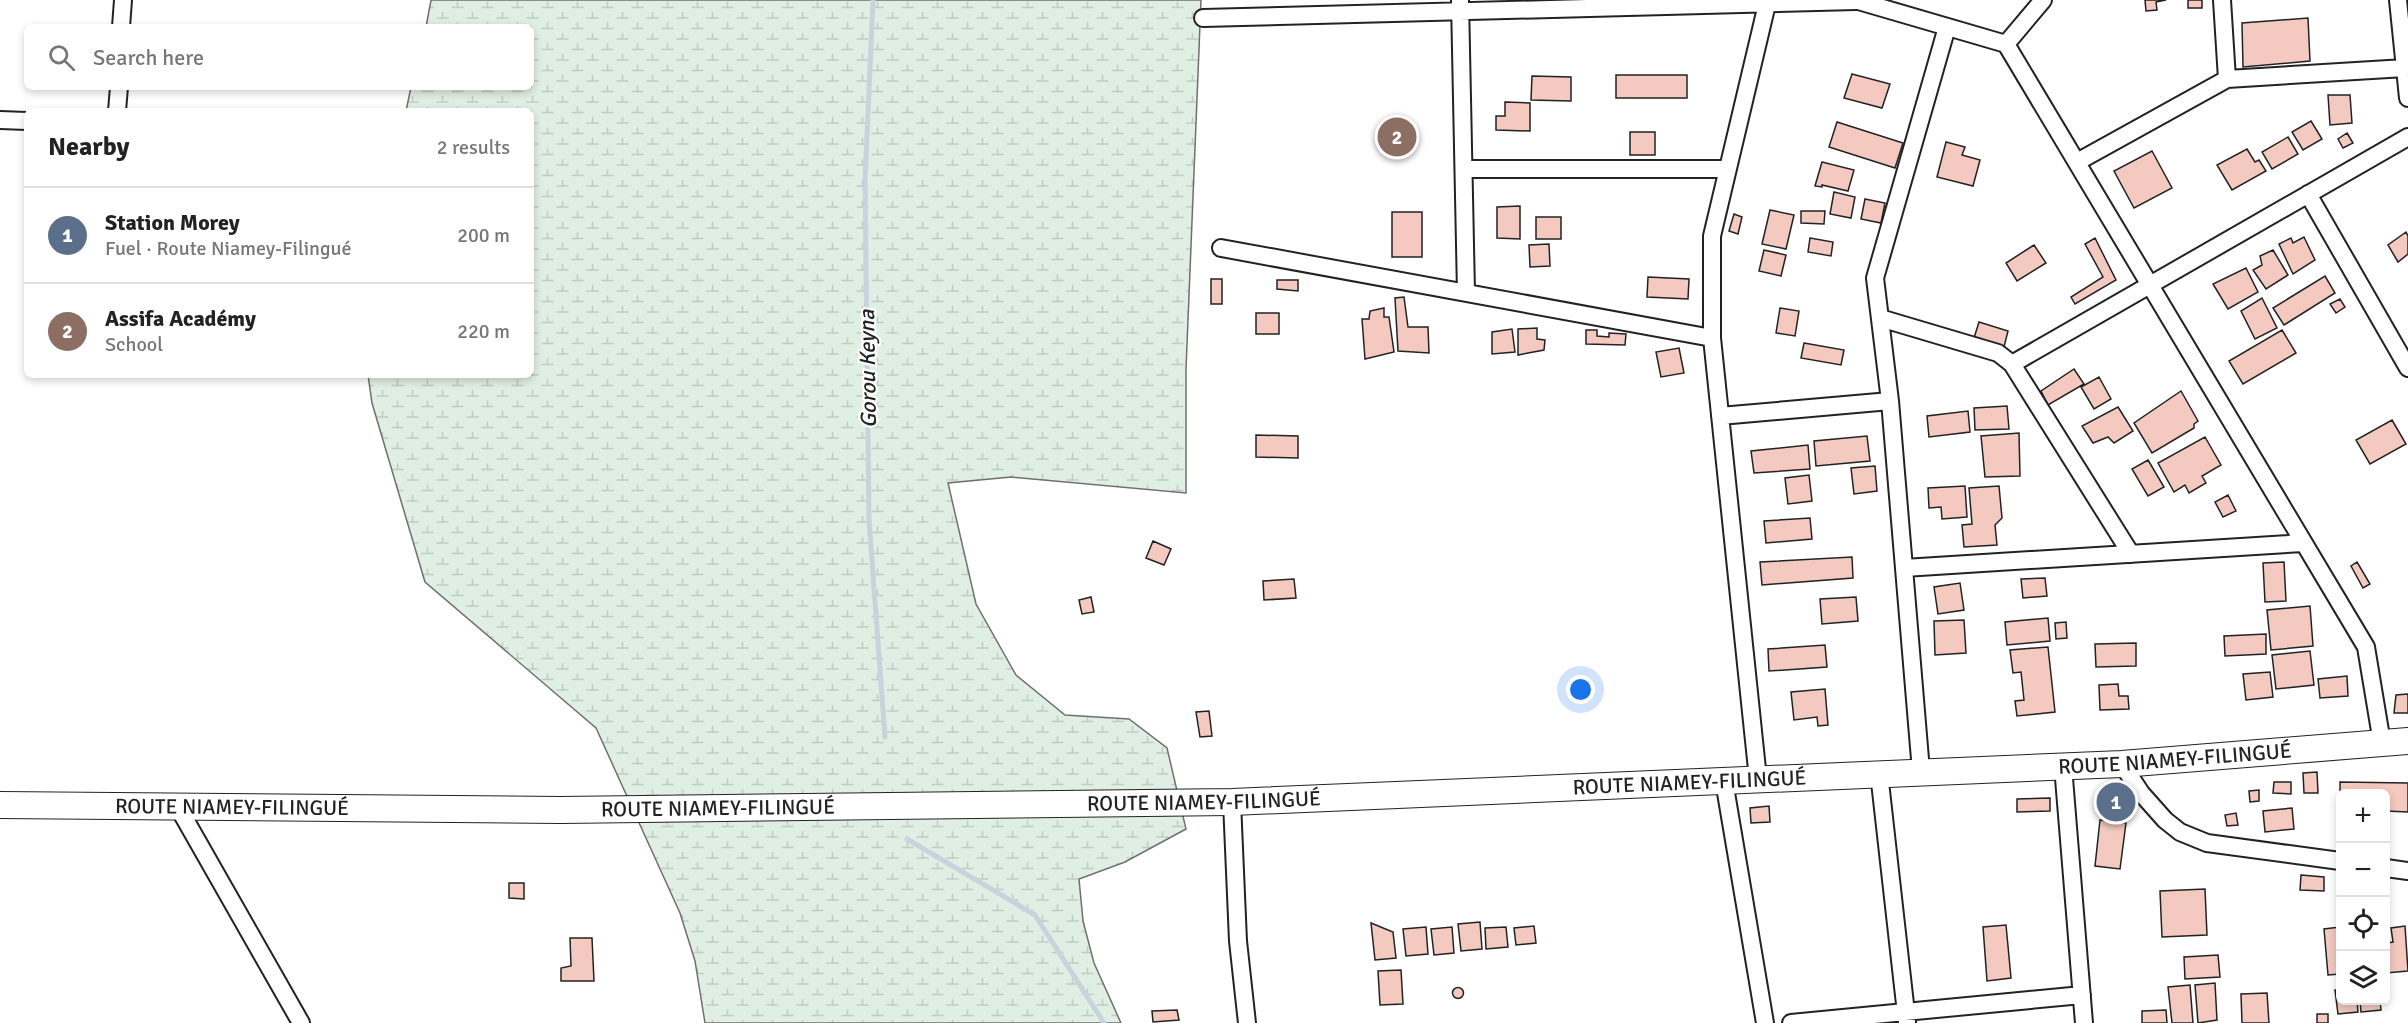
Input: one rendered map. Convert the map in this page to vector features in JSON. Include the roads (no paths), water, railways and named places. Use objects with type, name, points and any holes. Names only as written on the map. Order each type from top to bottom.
[{"type":"main road","name":"ROUTE NIAMEY-FILINGUÉ","points":[[0,805],[561,810],[1232,802],[2122,764],[2408,741]]},
{"type":"street","points":[[122,24],[123,0]]},
{"type":"street","points":[[2006,44],[2043,0]]},
{"type":"street","points":[[2222,0],[2227,79]]},
{"type":"street","points":[[2398,0],[2408,98]]},
{"type":"street","points":[[1203,18],[1460,6],[1767,4],[1855,1],[2006,44],[2366,647],[2382,743]]},
{"type":"street","points":[[1758,779],[1712,338],[1712,236],[1767,4]]},
{"type":"street","points":[[1460,6],[1466,292]]},
{"type":"street","points":[[1921,771],[1890,401],[1875,278],[1947,27]]},
{"type":"street","points":[[2077,162],[2227,79],[2405,68]]},
{"type":"street","points":[[117,108],[118,90]]},
{"type":"street","points":[[0,120],[24,121]]},
{"type":"street","points":[[2012,364],[2408,137]]},
{"type":"street","points":[[1464,169],[1728,168]]},
{"type":"street","points":[[2308,194],[2408,368]]},
{"type":"street","points":[[1221,248],[1712,338]]},
{"type":"street","points":[[1880,318],[1998,353],[2012,364],[2131,554]]},
{"type":"street","points":[[1720,416],[1890,401]]},
{"type":"street","points":[[1904,568],[2303,543]]},
{"type":"street","points":[[2122,764],[2147,800],[2165,820],[2180,832],[2206,843],[2336,860]]},
{"type":"street","points":[[2063,766],[2084,1023]]},
{"type":"street","points":[[1879,773],[1906,1018]]},
{"type":"street","points":[[1724,781],[1765,1023]]},
{"type":"street","points":[[1232,802],[1238,941],[1247,1023]]},
{"type":"street","points":[[178,807],[301,1023]]},
{"type":"street","points":[[2390,869],[2408,871]]},
{"type":"street","points":[[1791,1023],[1906,1018],[2082,995]]},
{"type":"waterway","name":"Gorou Keyna","points":[[873,0],[865,181],[869,521],[885,737]]},
{"type":"waterway","points":[[907,839],[1035,915],[1104,1023]]},
{"type":"place","name":"Assifa Académy","points":[[1397,137]]},
{"type":"place","name":"Station Morey","points":[[2116,802]]}]
